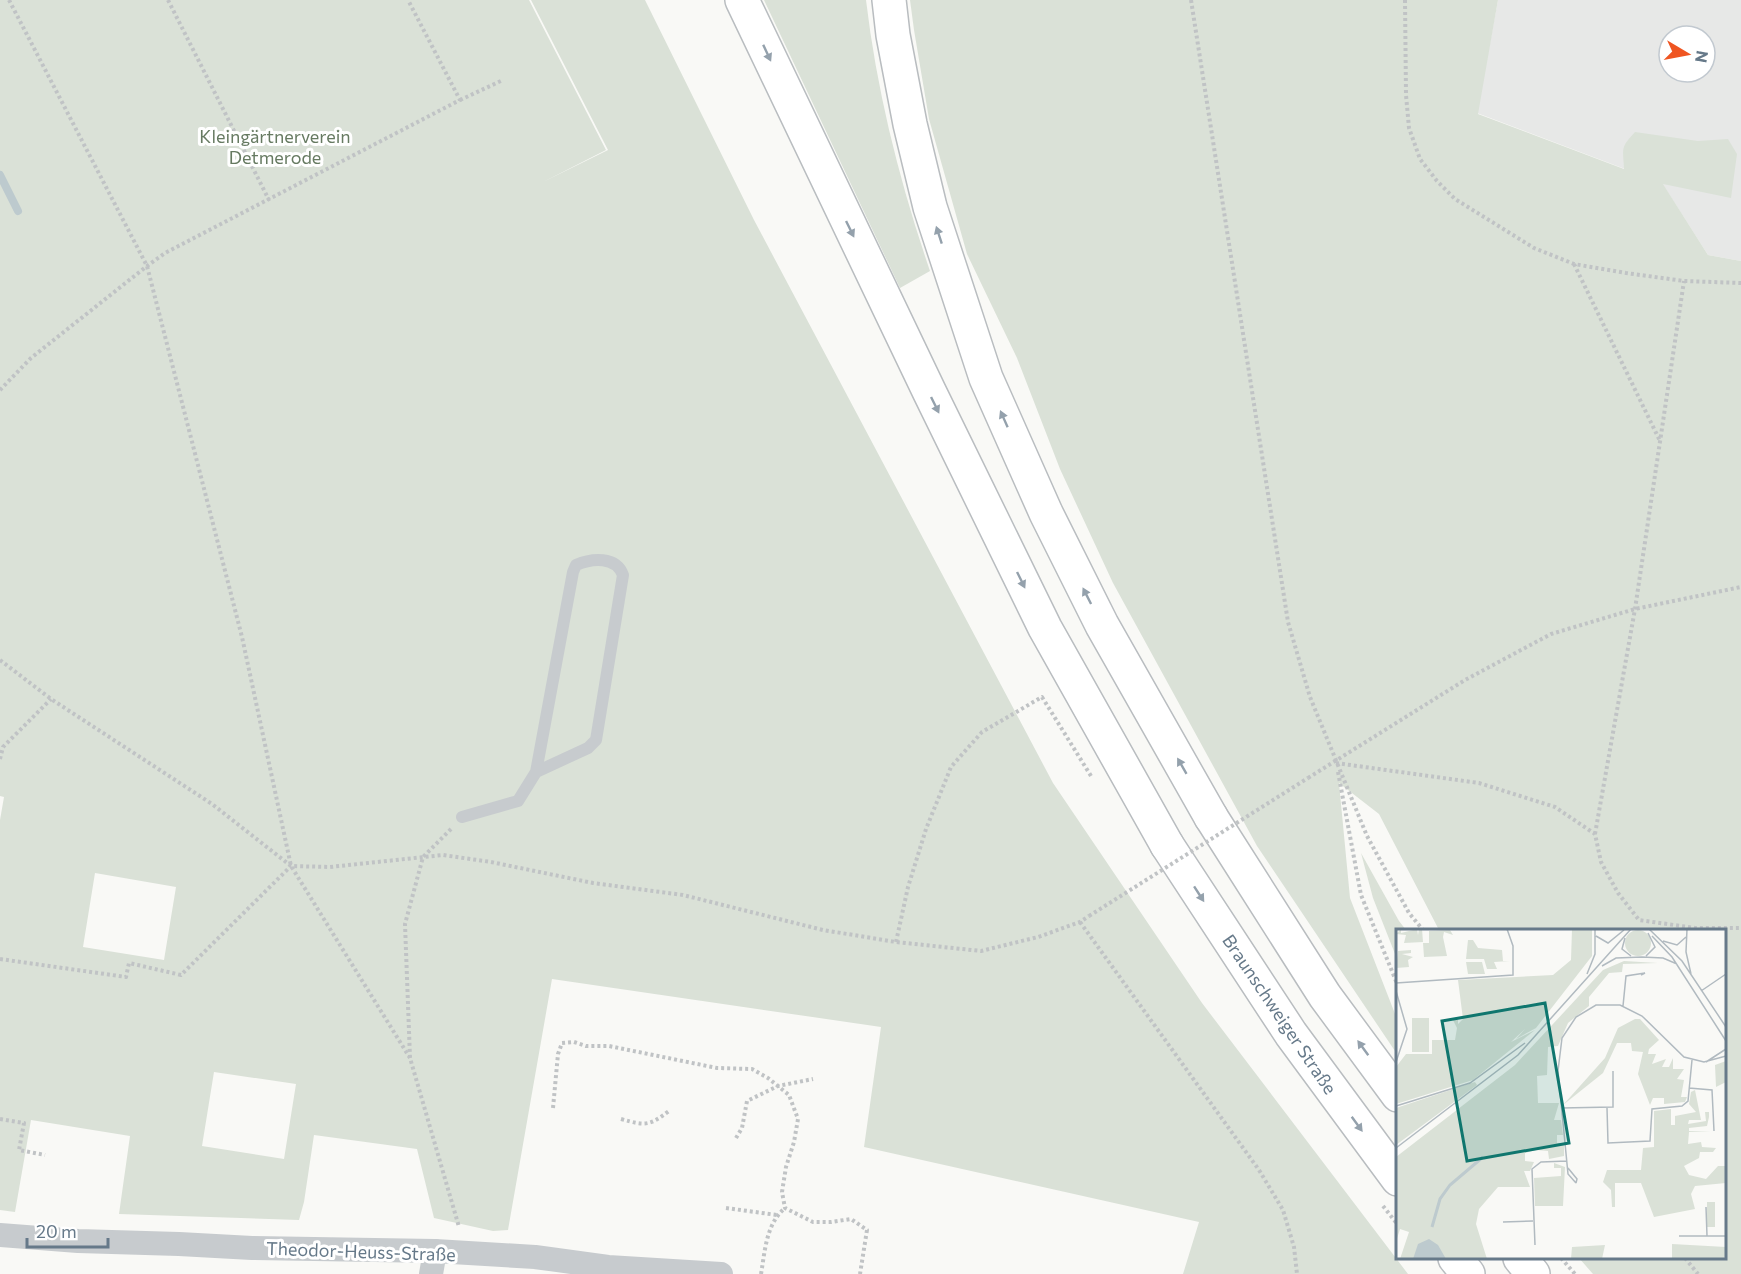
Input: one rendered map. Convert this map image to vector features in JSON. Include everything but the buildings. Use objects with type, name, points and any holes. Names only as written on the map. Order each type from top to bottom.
[{"type":"highway","name":"Braunschweiger Straße","points":[[742,0],[843,214],[1045,628],[1167,845],[1291,1034],[1396,1176]]},
{"type":"highway","points":[[889,0],[893,35],[910,124],[930,207],[986,378],[1046,513],[1102,625],[1211,817],[1325,996],[1396,1092]]},
{"type":"highway","points":[[1457,1259],[1468,1274]]},
{"type":"highway","points":[[1522,1259],[1533,1274]]},
{"type":"street","name":"Theodor-Heuss-Straße","points":[[0,1235],[78,1241],[252,1248],[433,1262],[467,1254],[535,1257],[608,1267],[722,1274]]},
{"type":"lane","points":[[462,817],[518,801],[536,772],[573,572],[576,565],[586,561],[610,561],[620,567],[623,575],[596,740],[588,748],[536,772]]},
{"type":"path","points":[[9,0],[147,266],[242,637],[291,866],[410,1058]]},
{"type":"path","points":[[168,0],[269,200]]},
{"type":"path","points":[[408,0],[460,100]]},
{"type":"path","points":[[1191,0],[1288,622],[1310,697],[1367,836],[1409,913],[1422,929]]},
{"type":"path","points":[[1405,0],[1406,95],[1409,128],[1420,159],[1455,199],[1534,248],[1574,264],[1684,281],[1741,283]]},
{"type":"path","points":[[0,390],[31,358],[165,253],[503,80]]},
{"type":"path","points":[[1574,264],[1660,442]]},
{"type":"path","points":[[1684,281],[1635,609],[1595,834],[1601,862],[1618,893],[1639,920],[1695,928],[1741,928]]},
{"type":"path","points":[[0,660],[51,699],[212,804],[291,866],[330,867],[443,855],[491,862],[593,883],[683,895],[823,930],[896,942],[981,951],[1038,937],[1080,922],[1465,680],[1551,634],[1635,609],[1741,587]]},
{"type":"path","points":[[896,942],[908,886],[926,829],[951,767],[982,732],[1042,697]]},
{"type":"path","points":[[0,759],[3,747],[51,699]]},
{"type":"path","points":[[1336,762],[1479,783],[1555,807],[1595,834]]},
{"type":"path","points":[[1336,762],[1361,895],[1396,981]]},
{"type":"path","points":[[462,817],[423,857],[405,924],[410,1058],[467,1254]]},
{"type":"path","points":[[0,959],[126,977],[129,963],[181,975],[291,866]]},
{"type":"path","points":[[1080,922],[1259,1170],[1282,1210],[1294,1247],[1297,1274]]},
{"type":"path","points":[[554,1108],[558,1054],[562,1042],[574,1042],[586,1046],[609,1046],[717,1068],[752,1069],[768,1078],[789,1095],[798,1119],[782,1192],[785,1208]]},
{"type":"path","points":[[736,1138],[742,1128],[747,1101],[778,1086],[813,1079]]},
{"type":"path","points":[[621,1119],[637,1123],[653,1123],[669,1111]]},
{"type":"path","points":[[0,1119],[24,1123],[20,1150],[45,1155]]},
{"type":"path","points":[[726,1208],[777,1215]]},
{"type":"path","points":[[762,1274],[765,1246],[777,1215],[785,1208]]},
{"type":"path","points":[[785,1208],[813,1222],[851,1219],[867,1230],[860,1274]]},
{"type":"path","points":[[1564,1259],[1575,1274]]},
{"type":"path","points":[[1687,1259],[1698,1274]]},
{"type":"shaded area","points":[[1498,0],[1741,0],[1741,261],[1708,255],[1662,183],[1477,113]]},
{"type":"green space","name":"Kleingärtnerverein Detmerode","points":[[0,0],[529,0],[606,150],[543,182],[608,150],[531,0],[645,0],[754,220],[1053,783],[1202,1003],[1408,1274],[1183,1274],[1199,1222],[864,1147],[881,1027],[552,979],[508,1230],[493,1231],[434,1218],[417,1149],[314,1135],[299,1220],[119,1214],[130,1136],[31,1120],[15,1212],[0,1210],[0,820],[4,797],[0,796]],"holes":[[[95,873],[176,887],[164,960],[83,947]],[[214,1072],[296,1084],[284,1159],[202,1146]]]},
{"type":"green space","points":[[764,0],[866,0],[876,69],[891,137],[930,271],[900,288]]},
{"type":"green space","points":[[910,0],[1498,0],[1478,114],[1624,169],[1624,149],[1635,132],[1698,141],[1728,139],[1737,154],[1731,198],[1663,184],[1708,255],[1741,261],[1741,1274],[1593,1274],[1580,1259],[1726,1259],[1726,929],[1438,929],[1379,814],[1339,783],[1350,898],[1396,1016],[1396,1053],[1257,846],[1113,583],[1060,469],[1017,358],[967,254],[929,119]]},
{"type":"green space","points":[[1361,853],[1405,929],[1396,929],[1396,956],[1373,898]]},
{"type":"waterway","points":[[0,175],[18,211]]}]
